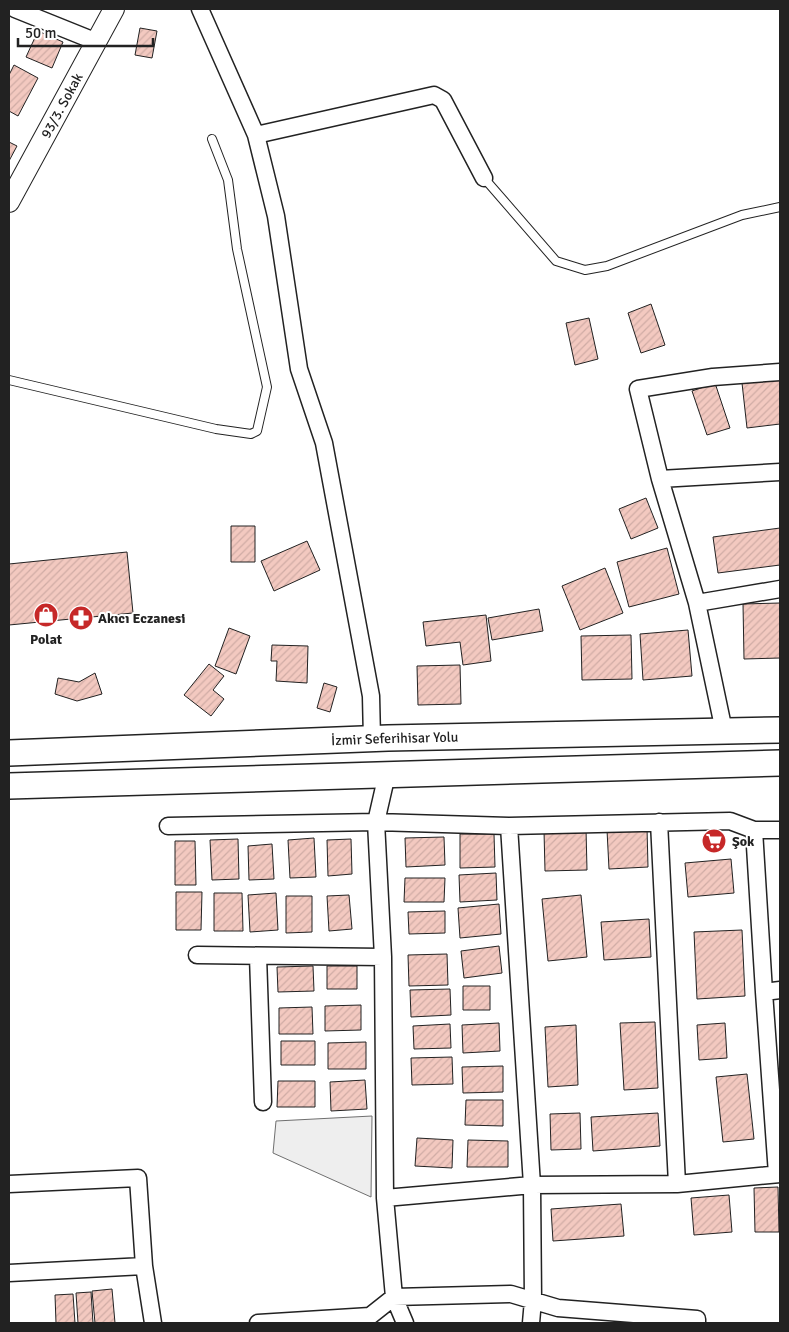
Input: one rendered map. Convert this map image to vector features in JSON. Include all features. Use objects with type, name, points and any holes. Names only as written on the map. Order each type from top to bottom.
[{"type":"main road","name":"İzmir Seferihisar Yolu","points":[[9,752],[372,739],[780,730]]},
{"type":"main road","points":[[9,786],[780,763]]},
{"type":"street","points":[[15,9],[97,42]]},
{"type":"street","name":"93/3. Sokak","points":[[9,202],[114,9]]},
{"type":"street","points":[[200,9],[256,135],[276,216],[299,369],[324,443],[371,696],[372,739]]},
{"type":"street","points":[[256,135],[434,95],[443,100],[484,178]]},
{"type":"street","points":[[724,731],[697,602],[660,479],[638,389],[714,377],[780,372]]},
{"type":"street","points":[[660,479],[780,472]]},
{"type":"street","points":[[697,602],[780,589]]},
{"type":"street","points":[[387,774],[376,822],[383,957],[385,1198],[394,1297],[406,1323]]},
{"type":"street","points":[[168,826],[376,822],[509,826],[730,821],[754,830],[780,830]]},
{"type":"street","points":[[659,822],[678,1184]]},
{"type":"street","points":[[509,826],[532,1185],[534,1300],[531,1323]]},
{"type":"street","points":[[385,1198],[532,1185],[678,1184],[779,1174],[772,991],[754,830]]},
{"type":"street","points":[[197,955],[383,957]]},
{"type":"street","points":[[258,956],[263,1102]]},
{"type":"street","points":[[9,1184],[138,1178],[144,1266],[153,1323]]},
{"type":"street","points":[[9,1273],[144,1266]]},
{"type":"street","points":[[258,1323],[370,1316],[394,1297],[511,1294],[558,1308],[697,1319],[696,1323]]},
{"type":"lane","points":[[9,380],[216,429],[251,434],[257,431],[267,387],[237,249],[228,180],[212,139]]},
{"type":"lane","points":[[484,178],[556,261],[585,270],[607,266],[742,215],[780,207]]},
{"type":"shaded area","points":[[372,1116],[371,1197],[273,1153],[276,1121]]},
{"type":"building","points":[[140,28],[157,31],[152,58],[135,55]]},
{"type":"building","points":[[38,31],[63,42],[52,68],[26,57]]},
{"type":"building","points":[[14,65],[38,78],[18,116],[9,111],[9,75]]},
{"type":"building","points":[[9,142],[17,146],[9,161]]},
{"type":"building","points":[[651,304],[665,345],[641,353],[628,313]]},
{"type":"building","points":[[589,318],[598,359],[575,365],[566,323]]},
{"type":"building","points":[[780,378],[780,424],[747,428],[742,383]]},
{"type":"building","points":[[715,383],[730,428],[707,435],[692,391]]},
{"type":"building","points":[[646,498],[658,528],[631,539],[619,509]]},
{"type":"building","points":[[231,526],[255,526],[255,562],[231,562]]},
{"type":"building","points":[[780,528],[780,565],[718,573],[713,537]]},
{"type":"building","points":[[307,541],[320,570],[274,591],[261,561]]},
{"type":"building","points":[[667,548],[679,594],[629,607],[617,562]]},
{"type":"building","points":[[127,552],[133,613],[9,625],[9,564]]},
{"type":"building","points":[[605,568],[623,613],[580,630],[562,586]]},
{"type":"building","points":[[780,603],[780,658],[744,659],[743,604]]},
{"type":"building","points":[[539,609],[543,631],[492,640],[488,618]]},
{"type":"building","points":[[486,615],[491,661],[463,665],[460,642],[426,646],[423,622]]},
{"type":"building","points":[[229,628],[250,636],[236,674],[215,666]]},
{"type":"building","points":[[688,630],[692,676],[643,680],[640,634]]},
{"type":"building","points":[[631,635],[632,679],[582,680],[581,636]]},
{"type":"building","points":[[272,645],[308,646],[307,683],[276,681],[277,661],[271,661]]},
{"type":"building","points":[[209,664],[224,676],[213,690],[224,699],[211,716],[184,695]]},
{"type":"building","points":[[460,665],[461,704],[418,705],[417,666]]},
{"type":"building","points":[[95,673],[102,694],[77,701],[55,694],[58,678],[79,682]]},
{"type":"building","points":[[324,683],[337,687],[330,712],[317,708]]},
{"type":"building","points":[[647,828],[648,867],[609,869],[607,830]]},
{"type":"building","points":[[586,829],[587,870],[545,871],[544,831]]},
{"type":"building","points":[[460,834],[494,834],[495,867],[460,868]]},
{"type":"building","points":[[444,837],[445,865],[406,867],[405,838]]},
{"type":"building","points":[[314,838],[316,877],[290,878],[288,840]]},
{"type":"building","points":[[238,839],[239,879],[212,880],[210,840]]},
{"type":"building","points":[[351,839],[352,874],[328,876],[327,840]]},
{"type":"building","points":[[175,841],[195,841],[196,885],[175,885]]},
{"type":"building","points":[[272,844],[274,879],[249,880],[248,846]]},
{"type":"building","points":[[731,859],[734,893],[688,897],[685,863]]},
{"type":"building","points":[[496,873],[497,900],[460,902],[459,875]]},
{"type":"building","points":[[405,878],[445,878],[444,902],[404,902]]},
{"type":"building","points":[[176,892],[202,892],[201,930],[176,930]]},
{"type":"building","points":[[214,893],[242,893],[243,931],[214,931]]},
{"type":"building","points":[[276,893],[278,930],[250,932],[248,895]]},
{"type":"building","points":[[349,895],[352,929],[329,931],[327,896]]},
{"type":"building","points":[[581,895],[587,957],[548,961],[542,899]]},
{"type":"building","points":[[286,896],[312,896],[312,932],[286,933]]},
{"type":"building","points":[[499,904],[501,934],[460,938],[458,908]]},
{"type":"building","points":[[445,911],[445,933],[409,934],[408,912]]},
{"type":"building","points":[[649,919],[651,957],[604,960],[601,922]]},
{"type":"building","points":[[742,930],[745,996],[697,999],[694,932]]},
{"type":"building","points":[[499,946],[502,973],[464,978],[461,951]]},
{"type":"building","points":[[447,954],[448,985],[409,986],[408,955]]},
{"type":"building","points":[[313,966],[314,991],[278,992],[277,967]]},
{"type":"building","points":[[327,966],[357,966],[357,989],[327,989]]},
{"type":"building","points":[[463,986],[490,986],[490,1010],[463,1010]]},
{"type":"building","points":[[450,989],[451,1015],[411,1017],[410,990]]},
{"type":"building","points":[[361,1005],[361,1030],[325,1031],[325,1006]]},
{"type":"building","points":[[312,1007],[313,1034],[279,1034],[279,1008]]},
{"type":"building","points":[[655,1022],[658,1088],[624,1090],[620,1023]]},
{"type":"building","points":[[499,1023],[500,1051],[463,1053],[462,1025]]},
{"type":"building","points":[[725,1023],[727,1058],[699,1060],[697,1025]]},
{"type":"building","points":[[450,1024],[451,1048],[414,1049],[413,1026]]},
{"type":"building","points":[[576,1025],[578,1085],[548,1087],[545,1027]]},
{"type":"building","points":[[281,1041],[315,1041],[315,1065],[281,1065]]},
{"type":"building","points":[[366,1042],[366,1069],[328,1069],[328,1043]]},
{"type":"building","points":[[452,1057],[453,1084],[412,1085],[411,1058]]},
{"type":"building","points":[[503,1066],[503,1092],[463,1093],[462,1067]]},
{"type":"building","points":[[747,1074],[754,1139],[723,1142],[716,1077]]},
{"type":"building","points":[[365,1080],[367,1109],[331,1111],[330,1082]]},
{"type":"building","points":[[278,1081],[315,1081],[315,1107],[277,1107]]},
{"type":"building","points":[[466,1100],[503,1100],[503,1126],[465,1125]]},
{"type":"building","points":[[580,1113],[581,1149],[551,1150],[550,1114]]},
{"type":"building","points":[[658,1113],[660,1146],[593,1151],[591,1117]]},
{"type":"building","points":[[417,1138],[453,1140],[452,1168],[415,1166]]},
{"type":"building","points":[[468,1140],[508,1141],[508,1167],[467,1167]]},
{"type":"building","points":[[778,1187],[779,1232],[755,1232],[754,1188]]},
{"type":"building","points":[[729,1195],[732,1232],[694,1235],[691,1198]]},
{"type":"building","points":[[621,1204],[624,1236],[553,1241],[551,1209]]},
{"type":"building","points":[[112,1289],[115,1323],[95,1323],[92,1291]]},
{"type":"building","points":[[91,1292],[93,1323],[78,1323],[76,1293]]},
{"type":"building","points":[[73,1294],[75,1323],[56,1323],[55,1295]]},
{"type":"place","name":"Polat","points":[[46,615]]},
{"type":"place","name":"Akıcı Eczanesi","points":[[81,618]]},
{"type":"place","name":"Şok","points":[[714,841]]}]
